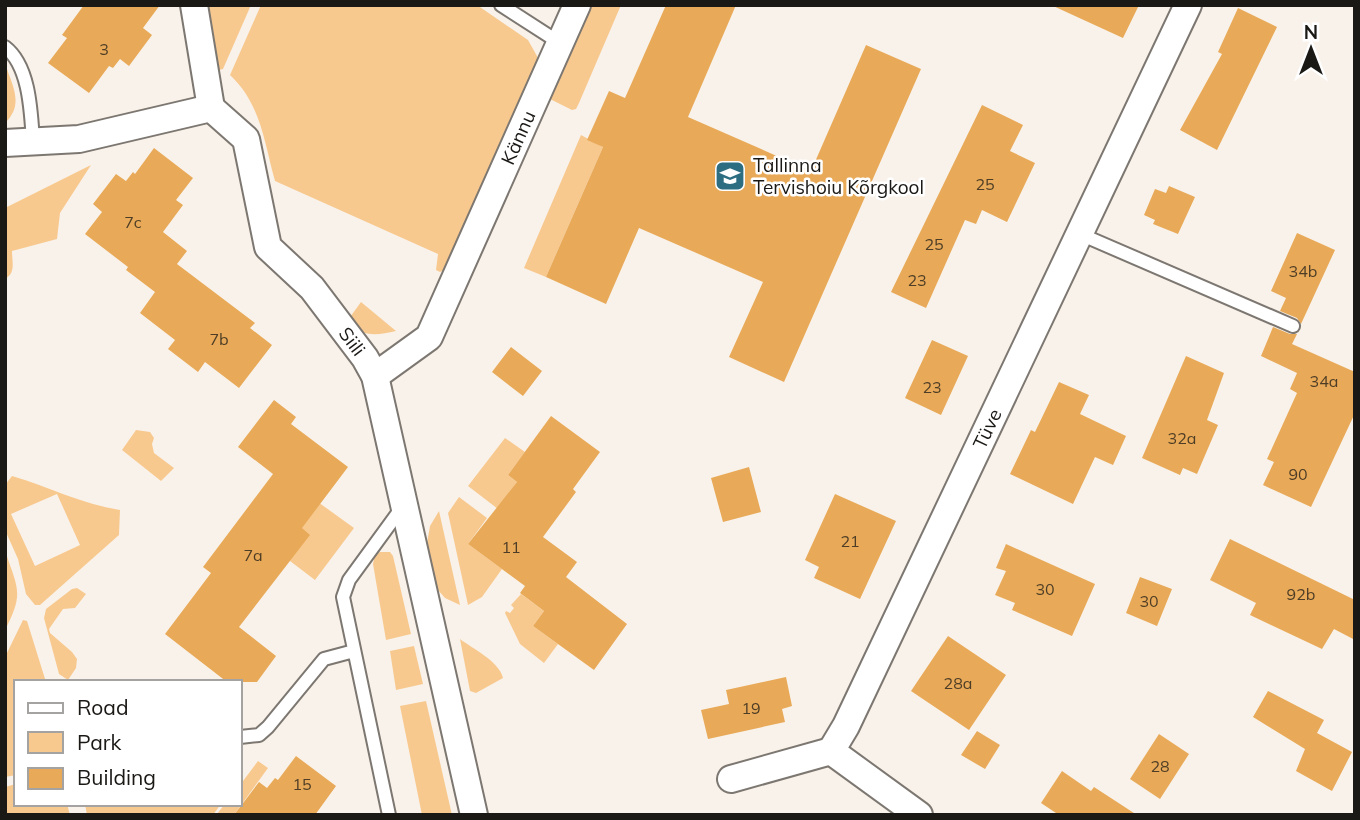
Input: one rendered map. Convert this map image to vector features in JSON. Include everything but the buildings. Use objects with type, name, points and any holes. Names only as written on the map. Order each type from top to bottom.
[{"type":"street","points":[[5,144],[79,139],[211,108],[194,5]]},
{"type":"street","name":"Kännu","points":[[375,376],[429,337],[578,5]]},
{"type":"street","name":"Tüve","points":[[831,751],[846,726],[1188,5]]},
{"type":"street","name":"Siili","points":[[211,108],[246,139],[268,247],[312,288],[365,358],[375,376],[474,815]]},
{"type":"street","points":[[731,779],[831,751],[919,815]]},
{"type":"lane","points":[[501,5],[560,43]]},
{"type":"lane","points":[[5,47],[12,52],[19,65],[30,100],[33,142]]},
{"type":"lane","points":[[1080,234],[1293,326]]},
{"type":"lane","points":[[389,815],[343,597],[349,580],[404,505]]},
{"type":"lane","points":[[242,737],[259,735],[268,727],[324,659],[354,652]]},
{"type":"green space","points":[[201,5],[251,5],[223,69],[215,69]]},
{"type":"green space","points":[[261,5],[477,5],[528,40],[537,56],[537,66],[448,268],[440,272],[436,270],[438,254],[275,181],[255,111],[249,98],[230,75]]},
{"type":"green space","points":[[590,5],[621,5],[579,103],[576,109],[572,110],[550,99]]},
{"type":"green space","points":[[7,69],[14,90],[15,104],[11,117],[5,123],[5,71]]},
{"type":"green space","points":[[581,135],[603,147],[546,277],[524,268]]},
{"type":"green space","points":[[91,165],[60,213],[57,239],[12,251],[12,270],[5,279],[5,208]]},
{"type":"green space","points":[[361,302],[396,331],[369,334],[345,324]]},
{"type":"green space","points":[[136,430],[150,432],[154,438],[154,453],[174,468],[161,481],[122,450]]},
{"type":"green space","points":[[505,438],[525,452],[508,475],[517,482],[498,509],[468,486]]},
{"type":"green space","points":[[12,476],[79,500],[120,510],[119,535],[40,605],[35,605],[26,594],[18,559],[5,530],[5,485]],"holes":[[[57,494],[80,545],[35,566],[11,514]]]},
{"type":"green space","points":[[459,497],[487,518],[468,544],[502,569],[482,597],[468,605],[448,513]]},
{"type":"green space","points":[[318,502],[354,528],[315,580],[290,561],[300,527]]},
{"type":"green space","points":[[439,511],[460,605],[445,598],[438,590],[427,543],[430,526]]},
{"type":"green space","points":[[5,550],[16,582],[17,598],[5,630]]},
{"type":"green space","points":[[390,552],[393,556],[411,634],[386,640],[373,564],[375,555]]},
{"type":"green space","points":[[77,588],[86,594],[75,608],[63,609],[49,629],[77,659],[76,668],[68,680],[59,674],[44,618],[46,609]]},
{"type":"green space","points":[[521,594],[544,611],[533,626],[558,644],[544,663],[520,644],[505,613],[510,613],[514,608],[511,605]]},
{"type":"green space","points":[[23,620],[27,621],[45,680],[14,680],[14,775],[5,777],[5,657]]},
{"type":"green space","points":[[460,639],[491,661],[503,678],[476,693],[470,691]]},
{"type":"green space","points":[[414,646],[423,684],[396,690],[390,651]]},
{"type":"green space","points":[[426,701],[452,815],[422,815],[400,706]]},
{"type":"green space","points":[[258,761],[268,768],[242,804],[242,782]]},
{"type":"green space","points":[[14,785],[14,806],[68,806],[70,815],[5,815],[5,787]]},
{"type":"green space","points":[[85,806],[220,806],[213,815],[87,815]]},
{"type":"green space","points":[[223,806],[241,806],[234,815],[216,815]]},
{"type":"place","name":"Tallinna Tervishoiu Kõrgkool","points":[[730,176]]}]
